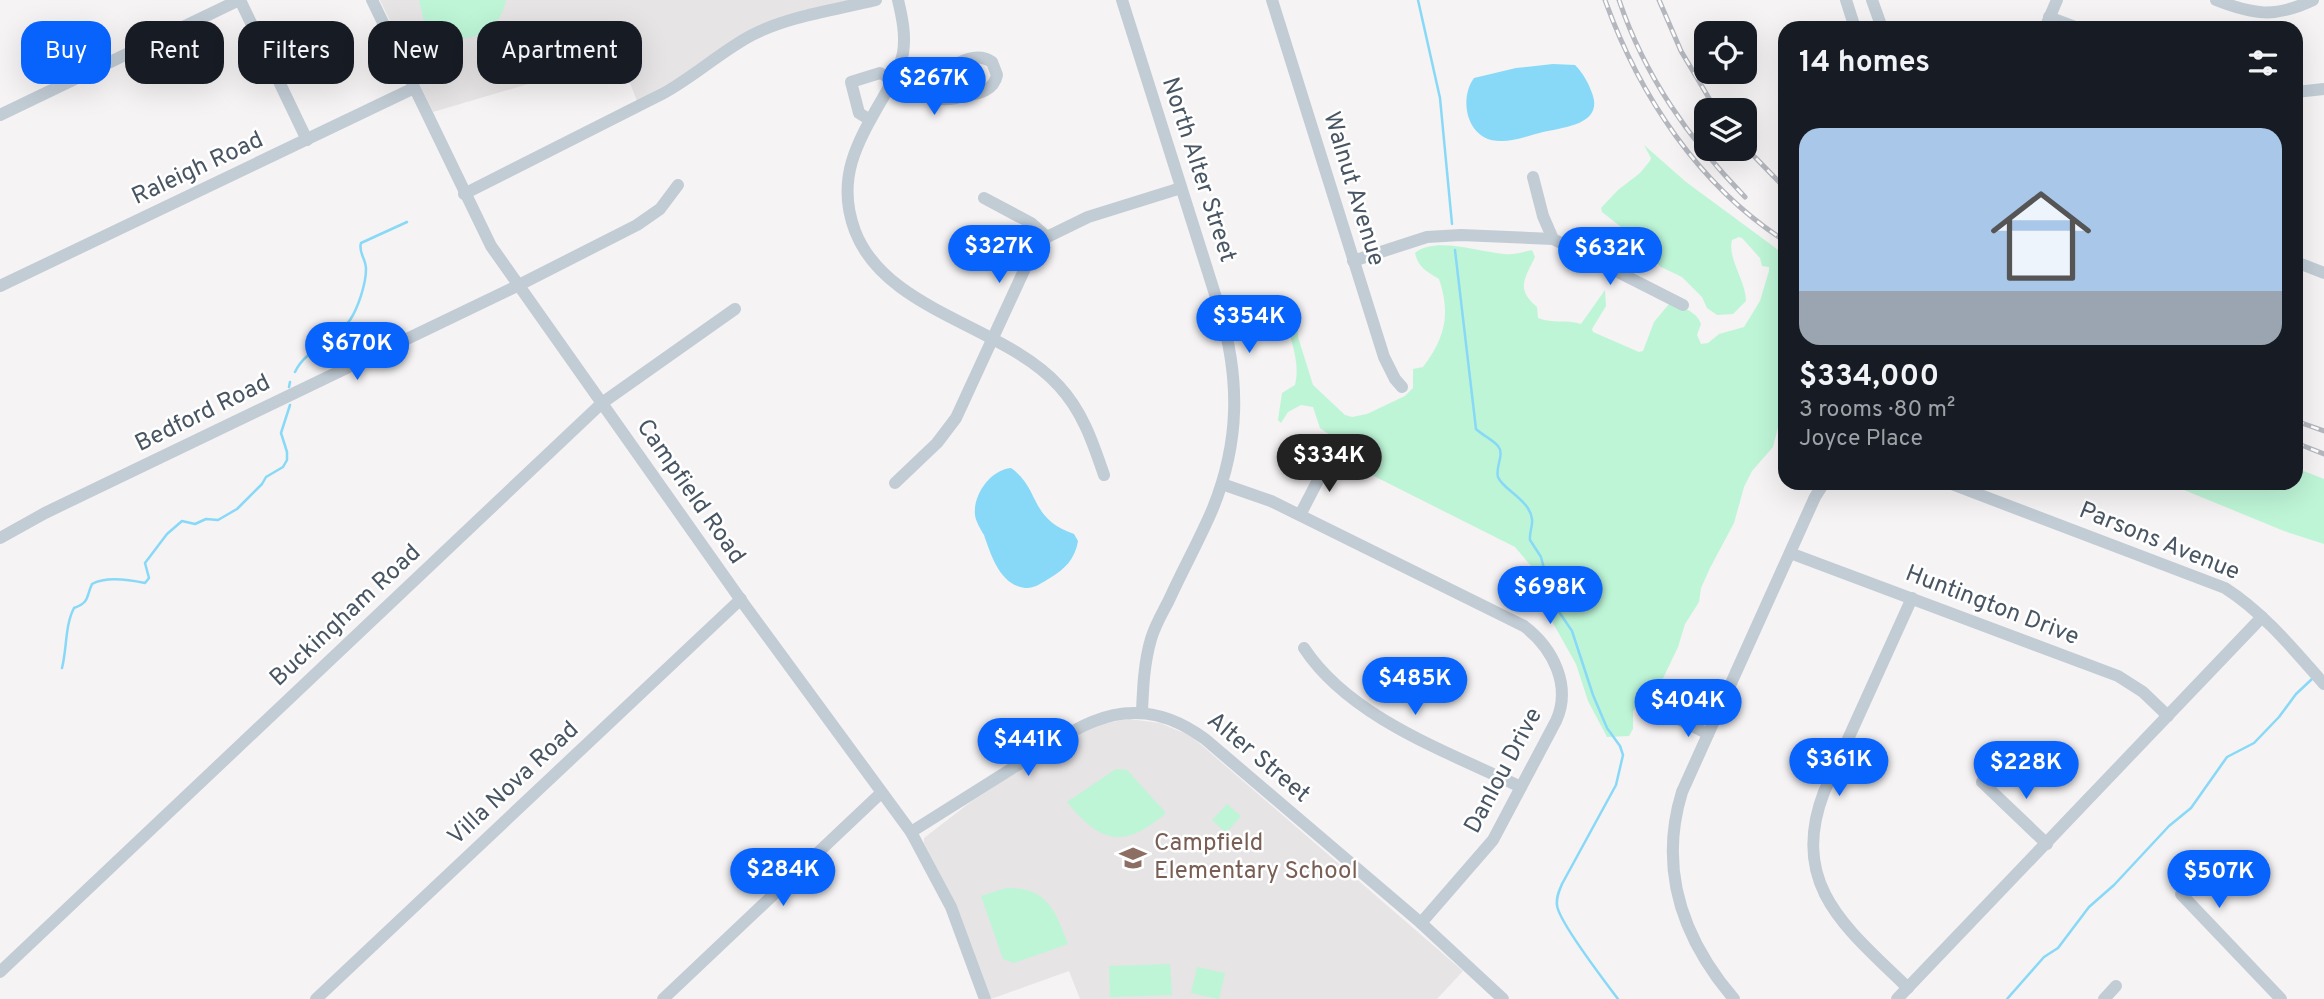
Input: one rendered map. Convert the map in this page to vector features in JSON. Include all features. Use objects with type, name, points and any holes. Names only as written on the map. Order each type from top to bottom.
[{"type":"street","points":[[0,115],[239,0],[307,140]]},
{"type":"street","name":"Campfield Road","points":[[372,0],[491,246],[741,599],[911,832],[951,907],[985,999]]},
{"type":"street","points":[[464,194],[662,94],[753,35],[796,20],[876,0]]},
{"type":"street","points":[[898,0],[904,37],[903,54],[893,79],[855,150],[847,183],[850,215],[862,246],[877,268],[898,286],[1028,361],[1058,385],[1088,428],[1104,475]]},
{"type":"street","name":"North Alter Street","points":[[1122,0],[1220,310],[1233,359],[1235,408],[1233,435],[1222,484],[1152,636],[1143,680],[1142,712]]},
{"type":"street","name":"Walnut Avenue","points":[[1272,0],[1384,357],[1402,387]]},
{"type":"street","points":[[1846,0],[1853,21]]},
{"type":"street","points":[[1872,0],[1880,21]]},
{"type":"street","points":[[2047,21],[2057,0]]},
{"type":"street","points":[[2216,0],[2242,10],[2273,13],[2296,8],[2313,0]]},
{"type":"street","points":[[870,121],[859,113],[851,82],[880,73],[933,100],[956,98]]},
{"type":"street","name":"Raleigh Road","points":[[0,286],[414,88]]},
{"type":"street","points":[[2303,91],[2324,89]]},
{"type":"street","points":[[1533,177],[1543,216],[1553,239]]},
{"type":"street","name":"Bedford Road","points":[[0,538],[45,513],[517,286],[650,217],[668,200],[678,185]]},
{"type":"street","points":[[895,482],[948,430],[1027,264],[1047,237],[1088,217],[1181,188]]},
{"type":"street","points":[[984,198],[1031,223],[1047,237]]},
{"type":"street","points":[[1353,261],[1427,237],[1461,235],[1553,239],[1683,305]]},
{"type":"street","points":[[2303,264],[2324,272]]},
{"type":"street","name":"Buckingham Road","points":[[0,972],[602,403],[736,309]]},
{"type":"street","points":[[1300,515],[1329,458]]},
{"type":"street","name":"Danlou Drive","points":[[1222,484],[1271,501],[1524,626],[1543,643],[1561,681],[1563,702],[1556,721],[1503,824],[1486,849],[1421,923]]},
{"type":"street","points":[[1734,999],[1706,962],[1686,921],[1679,900],[1671,854],[1672,829],[1679,801],[1820,490]]},
{"type":"street","name":"Parsons Avenue","points":[[1967,490],[2211,582],[2241,598],[2318,677]]},
{"type":"street","name":"Huntington Drive","points":[[1790,553],[2118,676],[2143,692],[2168,716]]},
{"type":"street","points":[[1908,988],[1834,912],[1817,874],[1813,832],[1816,812],[1824,792],[1912,598]]},
{"type":"street","name":"Villa Nova Road","points":[[316,999],[741,599]]},
{"type":"street","points":[[1897,999],[2262,617]]},
{"type":"street","points":[[1304,648],[1326,677],[1367,710],[1521,787]]},
{"type":"street","points":[[1655,707],[1709,734]]},
{"type":"street","name":"Alter Street","points":[[911,832],[1086,723],[1112,715],[1142,712],[1176,721],[1206,738],[1421,923],[1503,999]]},
{"type":"street","points":[[1982,782],[2047,844]]},
{"type":"street","points":[[663,999],[881,793]]},
{"type":"street","points":[[2181,894],[2281,999]]},
{"type":"street","points":[[2104,999],[2116,986]]},
{"type":"shaded area","points":[[380,0],[853,0],[751,29],[699,66],[637,101],[630,84],[642,84],[642,21],[477,21],[477,84],[528,84],[433,112],[420,84],[463,84],[463,21],[390,21]]},
{"type":"shaded area","name":"Campfield Elementary School","points":[[1129,719],[1160,723],[1191,736],[1463,971],[1437,999],[1080,999],[1069,971],[991,999],[955,903],[924,843],[924,838],[972,801],[1071,737],[1100,724]]},
{"type":"green space","points":[[419,0],[506,0],[496,21],[477,21],[476,36],[463,39],[463,21],[424,21]]},
{"type":"green space","points":[[1644,145],[1686,182],[1778,250],[1778,427],[1773,447],[1752,471],[1744,487],[1734,523],[1710,568],[1701,588],[1699,602],[1685,624],[1678,647],[1655,695],[1641,702],[1633,711],[1633,729],[1629,736],[1607,737],[1588,701],[1576,664],[1540,600],[1531,566],[1515,547],[1352,465],[1338,466],[1334,441],[1320,428],[1313,407],[1301,405],[1288,412],[1281,423],[1278,420],[1282,393],[1295,385],[1297,367],[1286,316],[1290,309],[1297,311],[1298,337],[1313,385],[1345,415],[1352,417],[1367,414],[1405,396],[1413,388],[1413,369],[1423,367],[1441,336],[1444,325],[1445,303],[1439,279],[1421,266],[1415,253],[1434,246],[1458,246],[1507,254],[1532,250],[1535,257],[1525,278],[1524,289],[1530,301],[1537,307],[1538,318],[1581,324],[1605,290],[1606,306],[1592,329],[1593,332],[1639,352],[1643,351],[1654,322],[1669,304],[1684,308],[1696,316],[1701,324],[1697,335],[1701,344],[1708,343],[1719,334],[1744,327],[1760,301],[1769,267],[1762,266],[1760,258],[1742,238],[1732,240],[1731,247],[1746,301],[1733,314],[1717,315],[1707,308],[1702,297],[1682,277],[1661,267],[1652,259],[1644,245],[1602,212],[1601,208],[1640,173],[1651,158]]},
{"type":"green space","points":[[2303,471],[2324,479],[2324,544],[2284,531],[2184,490],[2303,490]]},
{"type":"green space","points":[[1116,769],[1127,770],[1166,813],[1138,832],[1114,837],[1091,826],[1067,802]]},
{"type":"green space","points":[[1227,804],[1241,816],[1226,833],[1212,820]]},
{"type":"green space","points":[[1006,888],[1031,892],[1048,903],[1068,944],[1014,963],[1003,959],[981,896]]},
{"type":"green space","points":[[1170,964],[1172,995],[1110,997],[1109,966]]},
{"type":"green space","points":[[1197,967],[1225,973],[1219,999],[1191,993]]},
{"type":"water","points":[[1553,64],[1575,65],[1583,74],[1594,103],[1588,118],[1571,126],[1511,140],[1491,140],[1475,130],[1466,104],[1474,78],[1516,68]]},
{"type":"water","points":[[1011,468],[1027,485],[1049,520],[1074,534],[1078,541],[1072,558],[1065,567],[1028,588],[1016,586],[1003,575],[993,560],[975,515],[977,500],[984,485],[996,473]]},
{"type":"waterway","points":[[1418,0],[1440,98],[1452,224]]},
{"type":"waterway","points":[[295,372],[306,357],[344,328],[353,315],[366,275],[361,243],[407,222]]},
{"type":"waterway","points":[[1455,250],[1476,429],[1500,449],[1498,477],[1530,512],[1530,540],[1541,557],[1553,603],[1572,631],[1593,695],[1607,728],[1623,755],[1616,785],[1562,884],[1557,902],[1565,924],[1618,999]]},
{"type":"waterway","points":[[289,387],[290,382]]},
{"type":"waterway","points":[[62,668],[71,615],[74,608],[87,599],[92,584],[111,579],[145,583],[149,578],[145,563],[167,534],[182,521],[195,524],[206,519],[218,520],[237,509],[266,477],[283,467],[287,452],[281,433],[290,405]]},
{"type":"waterway","points":[[2007,999],[2044,957],[2058,948],[2089,907],[2114,885],[2169,826],[2191,808],[2227,757],[2254,743],[2312,679]]},
{"type":"railway","points":[[1605,0],[1635,70],[1676,136],[1725,194],[1778,236]]},
{"type":"railway","points":[[1619,0],[1642,55],[1671,106],[1705,153],[1745,197]]},
{"type":"railway","points":[[1659,0],[1681,51],[1709,98]]},
{"type":"railway","points":[[1757,159],[1778,181]]},
{"type":"railway","points":[[2303,424],[2324,431]]},
{"type":"railway","points":[[2303,446],[2324,454]]},
{"type":"place","name":"Campfield Elementary School","points":[[1133,858]]}]
